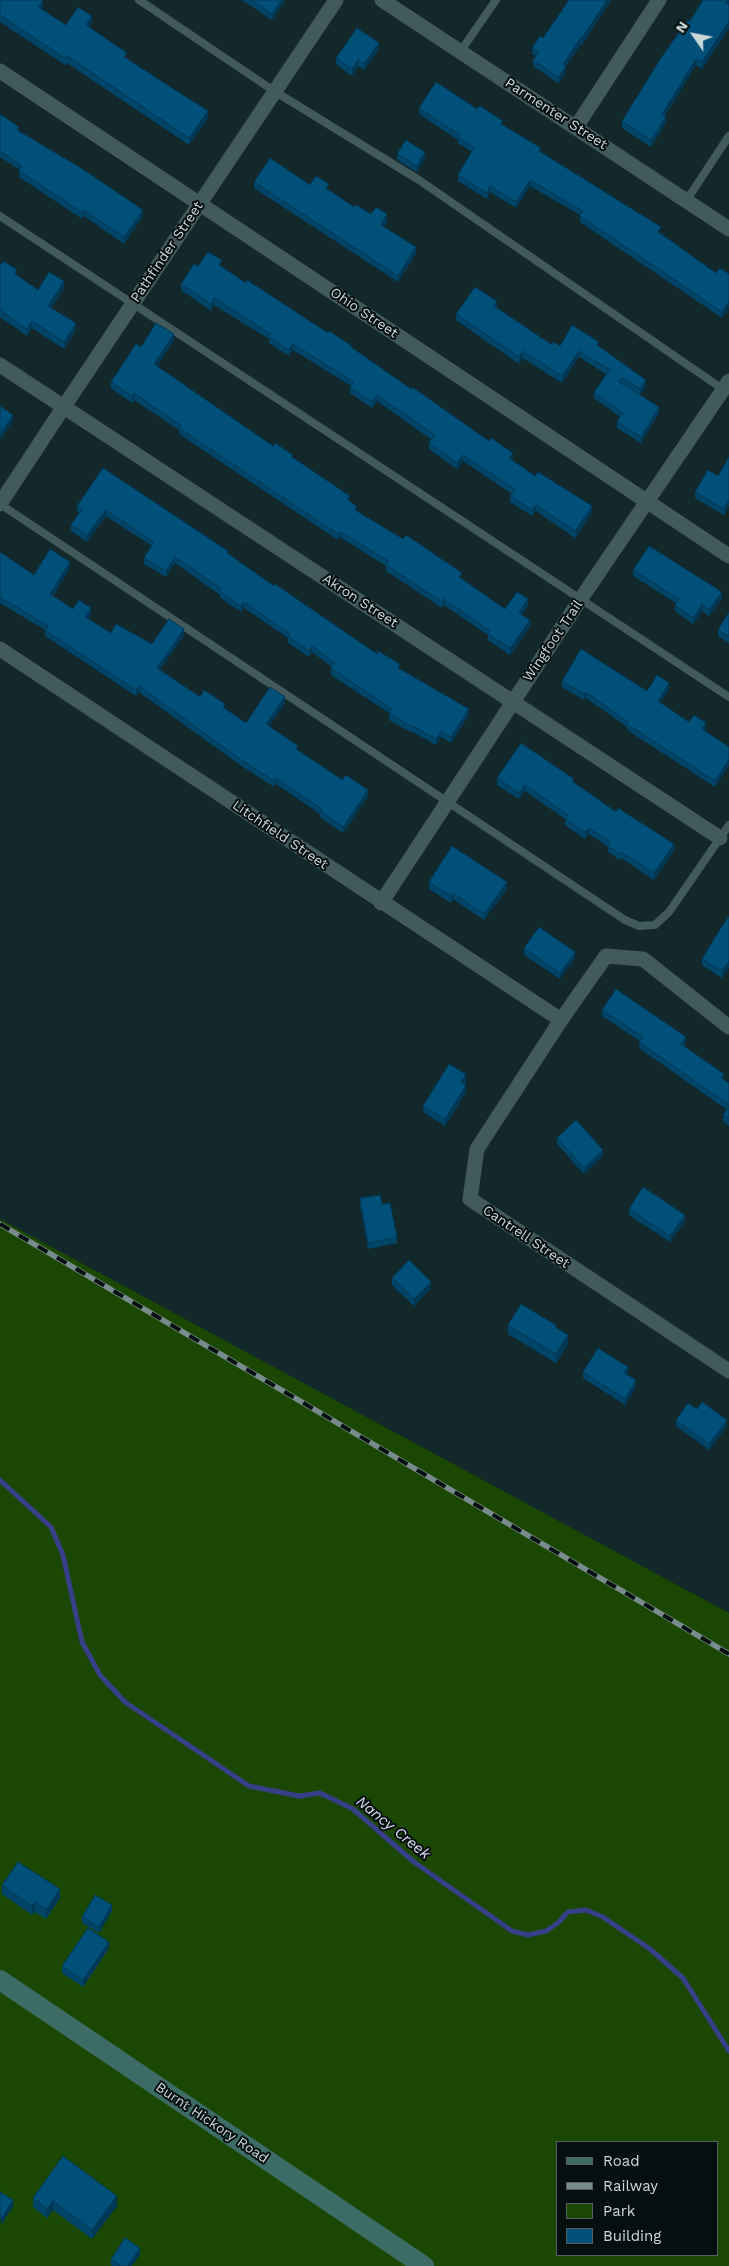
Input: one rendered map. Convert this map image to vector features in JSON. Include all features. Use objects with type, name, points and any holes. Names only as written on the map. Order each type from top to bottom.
[{"type":"main road","name":"Burnt Hickory Road","points":[[0,1980],[424,2266]]},
{"type":"street","name":"Pathfinder Street","points":[[0,504],[336,0]]},
{"type":"street","name":"Parmenter Street","points":[[382,0],[729,229]]},
{"type":"street","points":[[576,127],[659,0]]},
{"type":"street","name":"Ohio Street","points":[[0,71],[729,556]]},
{"type":"street","name":"Akron Street","points":[[0,365],[720,838]]},
{"type":"street","name":"Wingfoot Trail","points":[[382,903],[580,600],[726,386]]},
{"type":"street","name":"Litchfield Street","points":[[0,649],[561,1020]]},
{"type":"street","points":[[561,1020],[606,956],[643,959],[729,1027]]},
{"type":"street","name":"Cantrell Street","points":[[561,1020],[477,1149],[470,1199],[729,1371]]},
{"type":"lane","points":[[139,0],[274,91],[419,180],[726,386]]},
{"type":"lane","points":[[460,52],[496,0]]},
{"type":"lane","points":[[686,201],[729,136]]},
{"type":"lane","points":[[0,216],[729,697]]},
{"type":"lane","points":[[0,504],[625,920],[639,926],[655,924],[669,912],[729,825]]},
{"type":"green space","points":[[0,1219],[729,1613],[729,2266],[0,2266]]},
{"type":"building","points":[[0,0],[41,0],[43,1],[38,7],[66,25],[78,7],[92,16],[86,25],[127,53],[124,57],[208,111],[189,138],[67,56],[65,58],[0,15]]},
{"type":"building","points":[[251,0],[281,0],[272,14]]},
{"type":"building","points":[[569,0],[607,0],[563,64],[566,66],[558,77],[533,60],[539,52],[532,48],[540,36],[543,38]]},
{"type":"building","points":[[703,0],[728,0],[726,3],[729,5],[729,21],[702,62],[696,59],[662,114],[666,117],[651,140],[622,121],[661,58],[688,20],[690,21]]},
{"type":"building","points":[[357,28],[379,43],[364,64],[358,60],[352,69],[336,58]]},
{"type":"building","points":[[436,82],[477,109],[480,106],[503,121],[501,124],[541,148],[539,151],[661,227],[658,232],[716,273],[720,268],[729,274],[729,301],[722,312],[580,216],[583,211],[530,180],[516,202],[490,186],[487,193],[458,175],[474,148],[458,137],[460,135],[419,108]]},
{"type":"building","points":[[0,114],[19,127],[17,130],[81,168],[143,210],[124,237],[84,210],[82,212],[19,171],[22,166],[0,151]]},
{"type":"building","points":[[406,140],[425,152],[417,166],[397,154]]},
{"type":"building","points":[[270,158],[310,185],[316,176],[329,184],[326,188],[354,207],[356,205],[371,214],[376,207],[387,214],[381,225],[416,247],[398,276],[254,182]]},
{"type":"building","points":[[208,252],[222,260],[219,265],[246,283],[247,280],[328,333],[329,331],[489,441],[491,438],[513,453],[509,458],[535,476],[538,472],[592,506],[575,531],[536,505],[532,510],[510,496],[515,489],[463,455],[457,463],[429,443],[435,435],[377,395],[372,402],[350,387],[354,382],[293,344],[289,350],[269,337],[271,334],[214,298],[211,304],[181,284],[194,264],[198,266]]},
{"type":"building","points":[[4,261],[17,270],[15,274],[38,290],[49,272],[64,281],[48,306],[76,323],[64,342],[32,321],[27,329],[0,310],[0,263],[2,264]]},
{"type":"building","points":[[475,287],[497,301],[494,306],[552,345],[554,342],[560,346],[572,325],[599,342],[597,345],[646,380],[640,389],[622,378],[619,382],[659,407],[641,437],[617,422],[622,413],[594,392],[610,370],[579,351],[562,376],[523,351],[519,357],[456,314]]},
{"type":"building","points":[[156,323],[174,334],[154,364],[273,446],[275,443],[293,455],[292,457],[350,496],[347,499],[357,507],[355,510],[403,539],[406,535],[462,573],[459,577],[505,609],[517,592],[528,599],[519,613],[530,620],[510,648],[488,634],[490,631],[444,599],[442,602],[386,565],[388,561],[340,531],[338,534],[179,428],[180,425],[134,393],[132,396],[111,382],[136,344],[141,347]]},
{"type":"building","points":[[0,406],[13,415],[0,434]]},
{"type":"building","points":[[729,457],[729,500],[724,509],[695,492],[708,470],[718,476]]},
{"type":"building","points":[[103,468],[228,551],[227,553],[274,586],[275,584],[377,654],[378,651],[400,664],[398,668],[469,709],[451,737],[441,731],[436,739],[389,713],[392,709],[331,668],[335,663],[312,646],[309,651],[288,636],[290,634],[244,602],[241,606],[220,592],[222,589],[175,557],[166,571],[144,558],[154,542],[106,510],[87,535],[71,525],[82,509],[77,506]]},
{"type":"building","points":[[649,546],[722,592],[709,610],[702,604],[693,618],[675,605],[679,599],[633,570]]},
{"type":"building","points":[[50,549],[70,562],[50,594],[73,609],[79,600],[91,608],[85,617],[111,633],[116,624],[152,644],[169,619],[184,629],[157,668],[200,697],[204,690],[225,704],[223,707],[246,723],[270,687],[285,697],[266,724],[298,746],[296,749],[342,780],[346,775],[368,790],[343,827],[320,811],[322,809],[276,778],[274,781],[240,759],[139,686],[136,690],[45,630],[48,626],[0,597],[0,552],[34,575]]},
{"type":"building","points":[[729,612],[729,637],[718,630]]},
{"type":"building","points":[[581,649],[647,691],[657,675],[669,683],[658,701],[689,722],[694,715],[706,723],[702,729],[729,747],[729,759],[715,781],[627,724],[628,722],[586,692],[584,694],[562,681]]},
{"type":"building","points":[[521,743],[574,779],[572,781],[616,812],[618,808],[674,844],[654,873],[608,846],[610,842],[589,828],[585,832],[565,819],[568,815],[525,785],[519,793],[497,778]]},
{"type":"building","points":[[452,846],[507,882],[484,914],[453,893],[451,896],[429,882]]},
{"type":"building","points":[[729,916],[729,961],[722,971],[702,959]]},
{"type":"building","points":[[539,927],[575,952],[560,973],[524,948]]},
{"type":"building","points":[[616,989],[686,1037],[681,1044],[724,1074],[721,1078],[729,1083],[729,1105],[639,1042],[643,1037],[602,1010]]},
{"type":"building","points":[[449,1064],[466,1074],[461,1082],[466,1085],[445,1119],[423,1106]]},
{"type":"building","points":[[729,1107],[729,1119],[723,1115]]},
{"type":"building","points":[[576,1120],[603,1150],[584,1168],[557,1138]]},
{"type":"building","points":[[643,1187],[685,1215],[670,1236],[629,1209]]},
{"type":"building","points":[[380,1195],[382,1204],[390,1203],[397,1237],[368,1243],[360,1198]]},
{"type":"building","points":[[409,1260],[431,1282],[414,1299],[392,1278]]},
{"type":"building","points":[[521,1304],[556,1325],[555,1327],[568,1335],[556,1354],[508,1325]]},
{"type":"building","points":[[598,1348],[628,1367],[624,1373],[636,1380],[625,1399],[583,1372]]},
{"type":"building","points":[[702,1402],[727,1420],[709,1444],[676,1420],[688,1403],[697,1409]]},
{"type":"building","points":[[18,1862],[60,1889],[46,1910],[35,1902],[32,1906],[2,1885]]},
{"type":"building","points":[[95,1895],[112,1905],[99,1927],[82,1917]]},
{"type":"building","points":[[88,1928],[109,1942],[83,1980],[62,1966]]},
{"type":"building","points":[[63,2156],[117,2196],[92,2230],[53,2201],[47,2209],[33,2198]]},
{"type":"building","points":[[0,2192],[13,2200],[1,2219],[0,2218]]},
{"type":"building","points":[[125,2238],[140,2248],[128,2266],[120,2266],[111,2259]]},
{"type":"waterway","name":"Nancy Creek","points":[[0,1480],[51,1527],[63,1555],[82,1642],[100,1675],[125,1702],[249,1786],[299,1796],[320,1793],[353,1809],[414,1862],[512,1931],[528,1935],[546,1931],[558,1923],[568,1912],[586,1910],[603,1917],[650,1949],[683,1978],[729,2051]]},
{"type":"railway","points":[[0,1224],[729,1654]]}]
